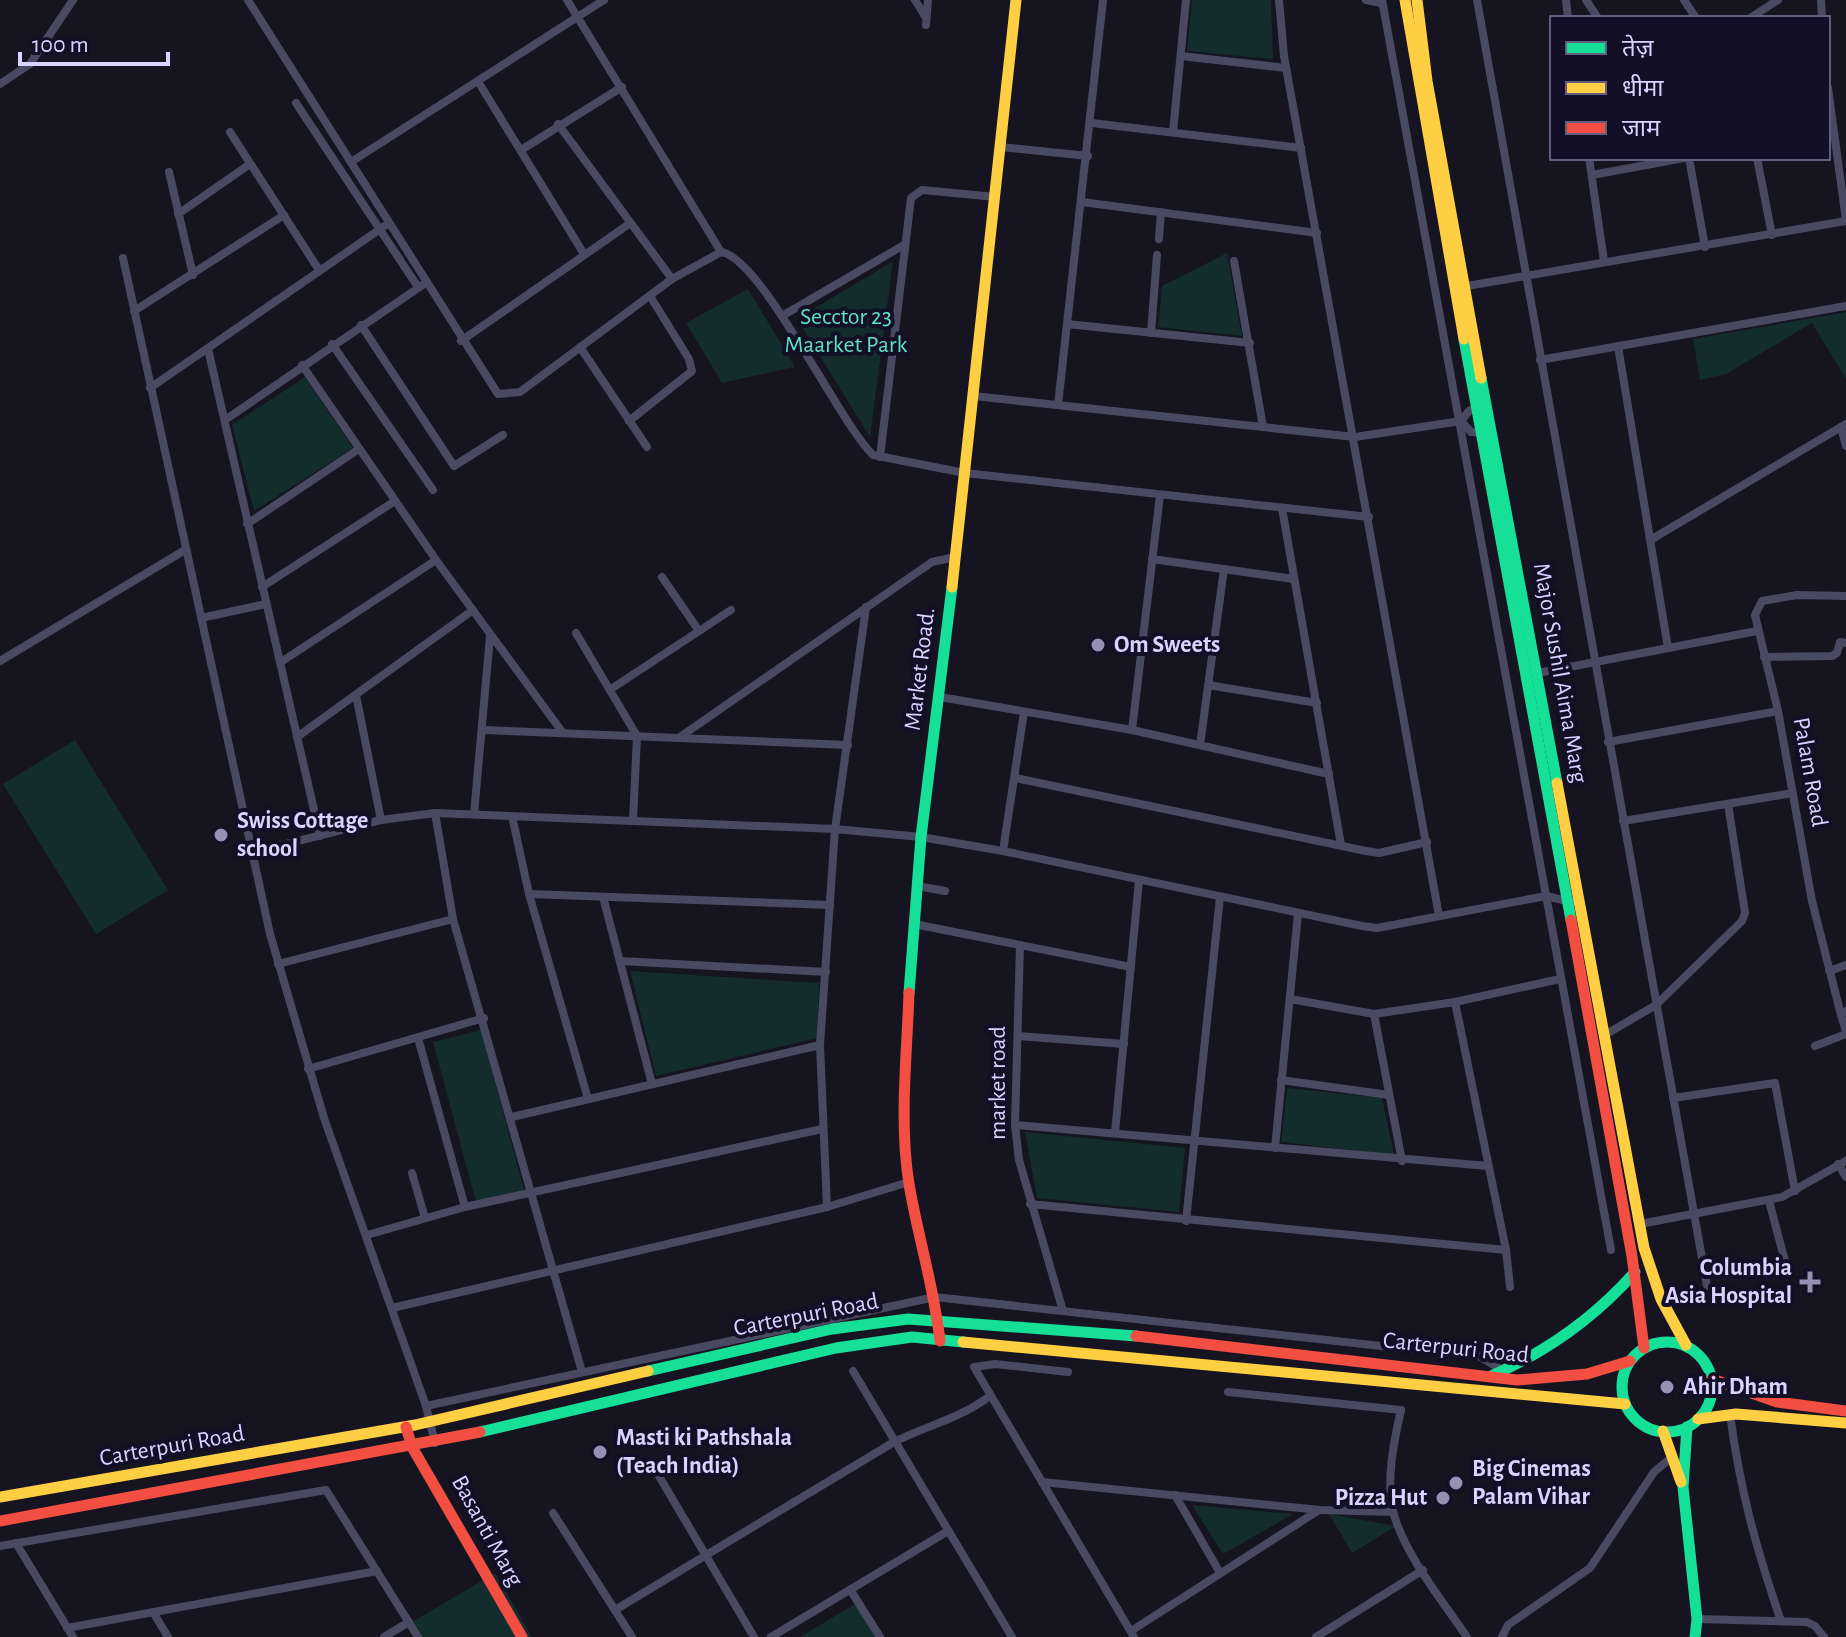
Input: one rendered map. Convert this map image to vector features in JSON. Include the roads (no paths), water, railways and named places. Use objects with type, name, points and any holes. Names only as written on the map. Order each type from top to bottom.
[{"type":"street","points":[[0,84],[13,79],[30,64],[73,0]]},
{"type":"street","points":[[248,0],[427,282],[461,341],[498,394],[504,396],[520,392],[672,279],[721,252]]},
{"type":"street","points":[[567,0],[721,252],[735,258],[782,316],[868,450],[880,457],[965,473],[1369,517]]},
{"type":"street","points":[[351,162],[479,83],[604,0]]},
{"type":"street","points":[[915,0],[926,22],[928,0]]},
{"type":"street","name":"Market Road.","points":[[940,1341],[935,1297],[909,1182],[906,1051],[921,837],[940,697],[1016,0]]},
{"type":"street","points":[[1058,405],[1092,123],[1103,0]]},
{"type":"street","points":[[1173,132],[1186,0]]},
{"type":"street","points":[[1279,0],[1286,68],[1439,916]]},
{"type":"street","points":[[1366,0],[1382,2],[1611,1250]]},
{"type":"street","name":"Major Sushil Aima Marg","points":[[1405,0],[1459,287],[1538,673],[1570,882]]},
{"type":"street","name":"Major Sushil Aima Marg","points":[[1417,0],[1478,407],[1570,882],[1640,1224],[1661,1299],[1686,1345]]},
{"type":"street","points":[[1477,0],[1707,1286]]},
{"type":"street","points":[[1753,16],[1778,0]]},
{"type":"street","points":[[1181,56],[1286,68]]},
{"type":"street","points":[[479,83],[584,254]]},
{"type":"street","points":[[521,150],[558,124],[622,87]]},
{"type":"street","points":[[296,103],[418,287]]},
{"type":"street","points":[[1459,287],[1705,247],[1846,220],[1830,103]]},
{"type":"street","points":[[1092,123],[1301,148]]},
{"type":"street","points":[[558,124],[672,279]]},
{"type":"street","points":[[230,132],[319,270]]},
{"type":"street","points":[[1001,147],[1088,156]]},
{"type":"street","points":[[1589,160],[1604,261]]},
{"type":"street","points":[[1592,175],[1675,160]]},
{"type":"street","points":[[1686,160],[1705,247]]},
{"type":"street","points":[[1757,160],[1772,235]]},
{"type":"street","points":[[178,214],[250,164]]},
{"type":"street","points":[[169,172],[193,275]]},
{"type":"street","points":[[880,457],[911,198],[922,190],[996,197]]},
{"type":"street","points":[[1082,202],[1317,233]]},
{"type":"street","points":[[1159,239],[1161,212]]},
{"type":"street","points":[[134,311],[284,215]]},
{"type":"street","points":[[150,388],[389,223]]},
{"type":"street","points":[[461,341],[629,224]]},
{"type":"street","points":[[782,316],[904,245]]},
{"type":"street","points":[[1151,333],[1157,255]]},
{"type":"street","points":[[123,258],[251,853],[278,964],[308,1069],[426,1406],[435,1443]]},
{"type":"street","points":[[1234,261],[1263,427]]},
{"type":"street","points":[[225,420],[427,282]]},
{"type":"street","points":[[629,421],[692,371],[689,359],[650,296]]},
{"type":"street","points":[[1540,360],[1846,306]]},
{"type":"street","points":[[1067,324],[1250,343]]},
{"type":"street","points":[[361,325],[454,466],[503,435]]},
{"type":"street","points":[[332,344],[433,490]]},
{"type":"street","points":[[1618,346],[1668,648]]},
{"type":"street","points":[[580,347],[647,447]]},
{"type":"street","points":[[208,349],[320,836]]},
{"type":"street","points":[[302,365],[436,560],[563,733]]},
{"type":"street","points":[[973,396],[1355,437],[1460,422],[1469,411],[1478,407]]},
{"type":"street","points":[[1460,422],[1471,432],[1483,433]]},
{"type":"street","points":[[1652,539],[1844,425],[1846,446]]},
{"type":"street","points":[[247,524],[359,449]]},
{"type":"street","points":[[1132,730],[1160,495]]},
{"type":"street","points":[[262,587],[395,501]]},
{"type":"street","points":[[1282,508],[1341,845]]},
{"type":"street","points":[[0,661],[185,550]]},
{"type":"street","points":[[680,737],[932,562],[955,557]]},
{"type":"street","points":[[1152,559],[1294,579]]},
{"type":"street","points":[[281,662],[436,560]]},
{"type":"street","points":[[1200,745],[1224,569]]},
{"type":"street","points":[[662,577],[699,631]]},
{"type":"street","points":[[1538,673],[1757,631],[1755,610],[1762,601],[1797,595],[1846,596]]},
{"type":"street","points":[[201,618],[266,604]]},
{"type":"street","points":[[827,1207],[820,1045],[835,829],[866,607]]},
{"type":"street","points":[[297,737],[473,610]]},
{"type":"street","points":[[611,689],[731,610]]},
{"type":"street","name":"Palam Road","points":[[1757,631],[1778,711],[1829,971],[1844,1013],[1846,1032]]},
{"type":"street","points":[[576,633],[637,736],[633,821]]},
{"type":"street","points":[[474,814],[484,730],[490,635]]},
{"type":"street","points":[[1764,657],[1832,656],[1837,653],[1840,642],[1846,643]]},
{"type":"street","points":[[1208,685],[1317,703]]},
{"type":"street","points":[[356,695],[381,820]]},
{"type":"street","points":[[940,697],[1132,730],[1329,774]]},
{"type":"street","points":[[1608,742],[1778,711]]},
{"type":"street","points":[[1003,851],[1024,712]]},
{"type":"street","points":[[484,730],[848,745]]},
{"type":"street","points":[[1015,778],[1379,853],[1427,842]]},
{"type":"street","points":[[1623,821],[1793,793]]},
{"type":"street","points":[[1603,1036],[1656,1005],[1742,921],[1745,913],[1728,804]]},
{"type":"street","points":[[251,853],[381,820],[435,813],[474,814],[835,829],[921,837],[1377,928],[1548,896],[1574,901]]},
{"type":"street","points":[[435,813],[453,919],[484,1018],[582,1372]]},
{"type":"street","points":[[512,816],[529,894],[588,1099]]},
{"type":"street","points":[[1115,1133],[1139,880]]},
{"type":"street","points":[[1548,896],[1555,888],[1570,882]]},
{"type":"street","points":[[917,886],[945,891]]},
{"type":"street","points":[[529,894],[830,905]]},
{"type":"street","points":[[603,897],[652,1084]]},
{"type":"street","points":[[1186,1221],[1220,897]]},
{"type":"street","name":"Major Sushil Aima Marg","points":[[1574,901],[1635,1272],[1644,1348]]},
{"type":"street","points":[[1275,1148],[1298,914]]},
{"type":"street","points":[[278,964],[453,919]]},
{"type":"street","points":[[914,924],[1131,967]]},
{"type":"street","name":"market road","points":[[1020,945],[1015,1125],[1030,1204],[1063,1311]]},
{"type":"street","points":[[620,961],[826,972]]},
{"type":"street","points":[[1829,971],[1846,965]]},
{"type":"street","points":[[1290,999],[1374,1014],[1455,1002],[1560,979]]},
{"type":"street","points":[[1455,1002],[1506,1250],[1510,1287]]},
{"type":"street","points":[[1374,1014],[1402,1161]]},
{"type":"street","points":[[308,1069],[484,1018]]},
{"type":"street","points":[[1815,1046],[1846,1032]]},
{"type":"street","points":[[1018,1036],[1124,1044]]},
{"type":"street","points":[[418,1038],[465,1207]]},
{"type":"street","points":[[512,1117],[820,1045]]},
{"type":"street","points":[[1281,1080],[1389,1095]]},
{"type":"street","points":[[1673,1098],[1775,1083],[1795,1191]]},
{"type":"street","points":[[1015,1125],[1402,1161],[1488,1166]]},
{"type":"street","points":[[367,1235],[465,1207],[822,1129]]},
{"type":"street","points":[[1640,1224],[1769,1201],[1795,1191],[1842,1163],[1846,1177]]},
{"type":"street","points":[[412,1173],[425,1218]]},
{"type":"street","points":[[392,1308],[827,1207],[909,1182]]},
{"type":"street","points":[[1769,1201],[1786,1265]]},
{"type":"street","points":[[1030,1204],[1506,1250]]},
{"type":"street","points":[[1486,1377],[1504,1372],[1603,1308],[1635,1272]]},
{"type":"street","points":[[426,1406],[935,1297],[1408,1349],[1467,1349],[1504,1372]]},
{"type":"street","name":"Carterpuri Road","points":[[0,1497],[406,1427],[832,1329],[908,1319],[1160,1338],[1517,1380],[1587,1374],[1630,1361]]},
{"type":"street","name":"Carterpuri Road","points":[[0,1521],[435,1443],[836,1348],[912,1337],[1625,1404]]},
{"type":"street","points":[[1712,1379],[1707,1407],[1687,1427],[1663,1431],[1636,1419],[1625,1404],[1622,1388],[1630,1361],[1644,1348],[1666,1342],[1686,1345],[1699,1355],[1712,1379],[1748,1397],[1781,1405],[1846,1411]]},
{"type":"street","points":[[1068,1372],[974,1367],[1132,1634],[1219,1571],[1320,1510]]},
{"type":"street","points":[[853,1371],[1012,1637]]},
{"type":"street","points":[[1228,1392],[1401,1410],[1393,1457],[1393,1512],[1423,1570],[1467,1637]]},
{"type":"street","points":[[615,1610],[894,1442],[921,1429],[957,1419],[990,1396]]},
{"type":"street","points":[[1698,1419],[1730,1414],[1846,1423]]},
{"type":"street","points":[[1730,1414],[1747,1520],[1781,1621]]},
{"type":"street","name":"Basanti Marg","points":[[406,1427],[412,1447],[522,1637]]},
{"type":"street","points":[[1687,1427],[1683,1487],[1697,1619],[1695,1637]]},
{"type":"street","points":[[1663,1431],[1683,1487]]},
{"type":"street","points":[[1502,1637],[1508,1625],[1590,1568],[1654,1472],[1672,1457]]},
{"type":"street","points":[[653,1466],[754,1637]]},
{"type":"street","points":[[1042,1482],[1320,1510],[1393,1512]]},
{"type":"street","points":[[0,1546],[321,1489],[331,1495],[418,1637]]},
{"type":"street","points":[[1175,1495],[1219,1571]]},
{"type":"street","points":[[553,1513],[632,1637]]},
{"type":"street","points":[[771,1637],[948,1531]]},
{"type":"street","points":[[16,1543],[73,1637]]},
{"type":"street","points":[[1316,1637],[1423,1570]]},
{"type":"street","points":[[67,1628],[377,1571]]},
{"type":"street","points":[[851,1591],[880,1637]]},
{"type":"street","points":[[153,1612],[168,1637]]},
{"type":"street","points":[[1697,1619],[1807,1622],[1824,1637]]},
{"type":"street","points":[[384,1637],[409,1622]]},
{"type":"place","name":"Om Sweets","points":[[1098,645]]},
{"type":"place","name":"Swiss Cottage school","points":[[221,835]]},
{"type":"place","name":"Columbia Asia Hospital","points":[[1810,1282]]},
{"type":"place","name":"Ahir Dham","points":[[1667,1387]]},
{"type":"place","name":"Masti ki Pathshala (Teach India)","points":[[600,1452]]},
{"type":"place","name":"Big Cinemas Palam Vihar","points":[[1456,1483]]},
{"type":"place","name":"Pizza Hut","points":[[1443,1498]]},
{"type":"park label","name":"Secctor 23 Maarket Park","points":[[846,331]]}]
